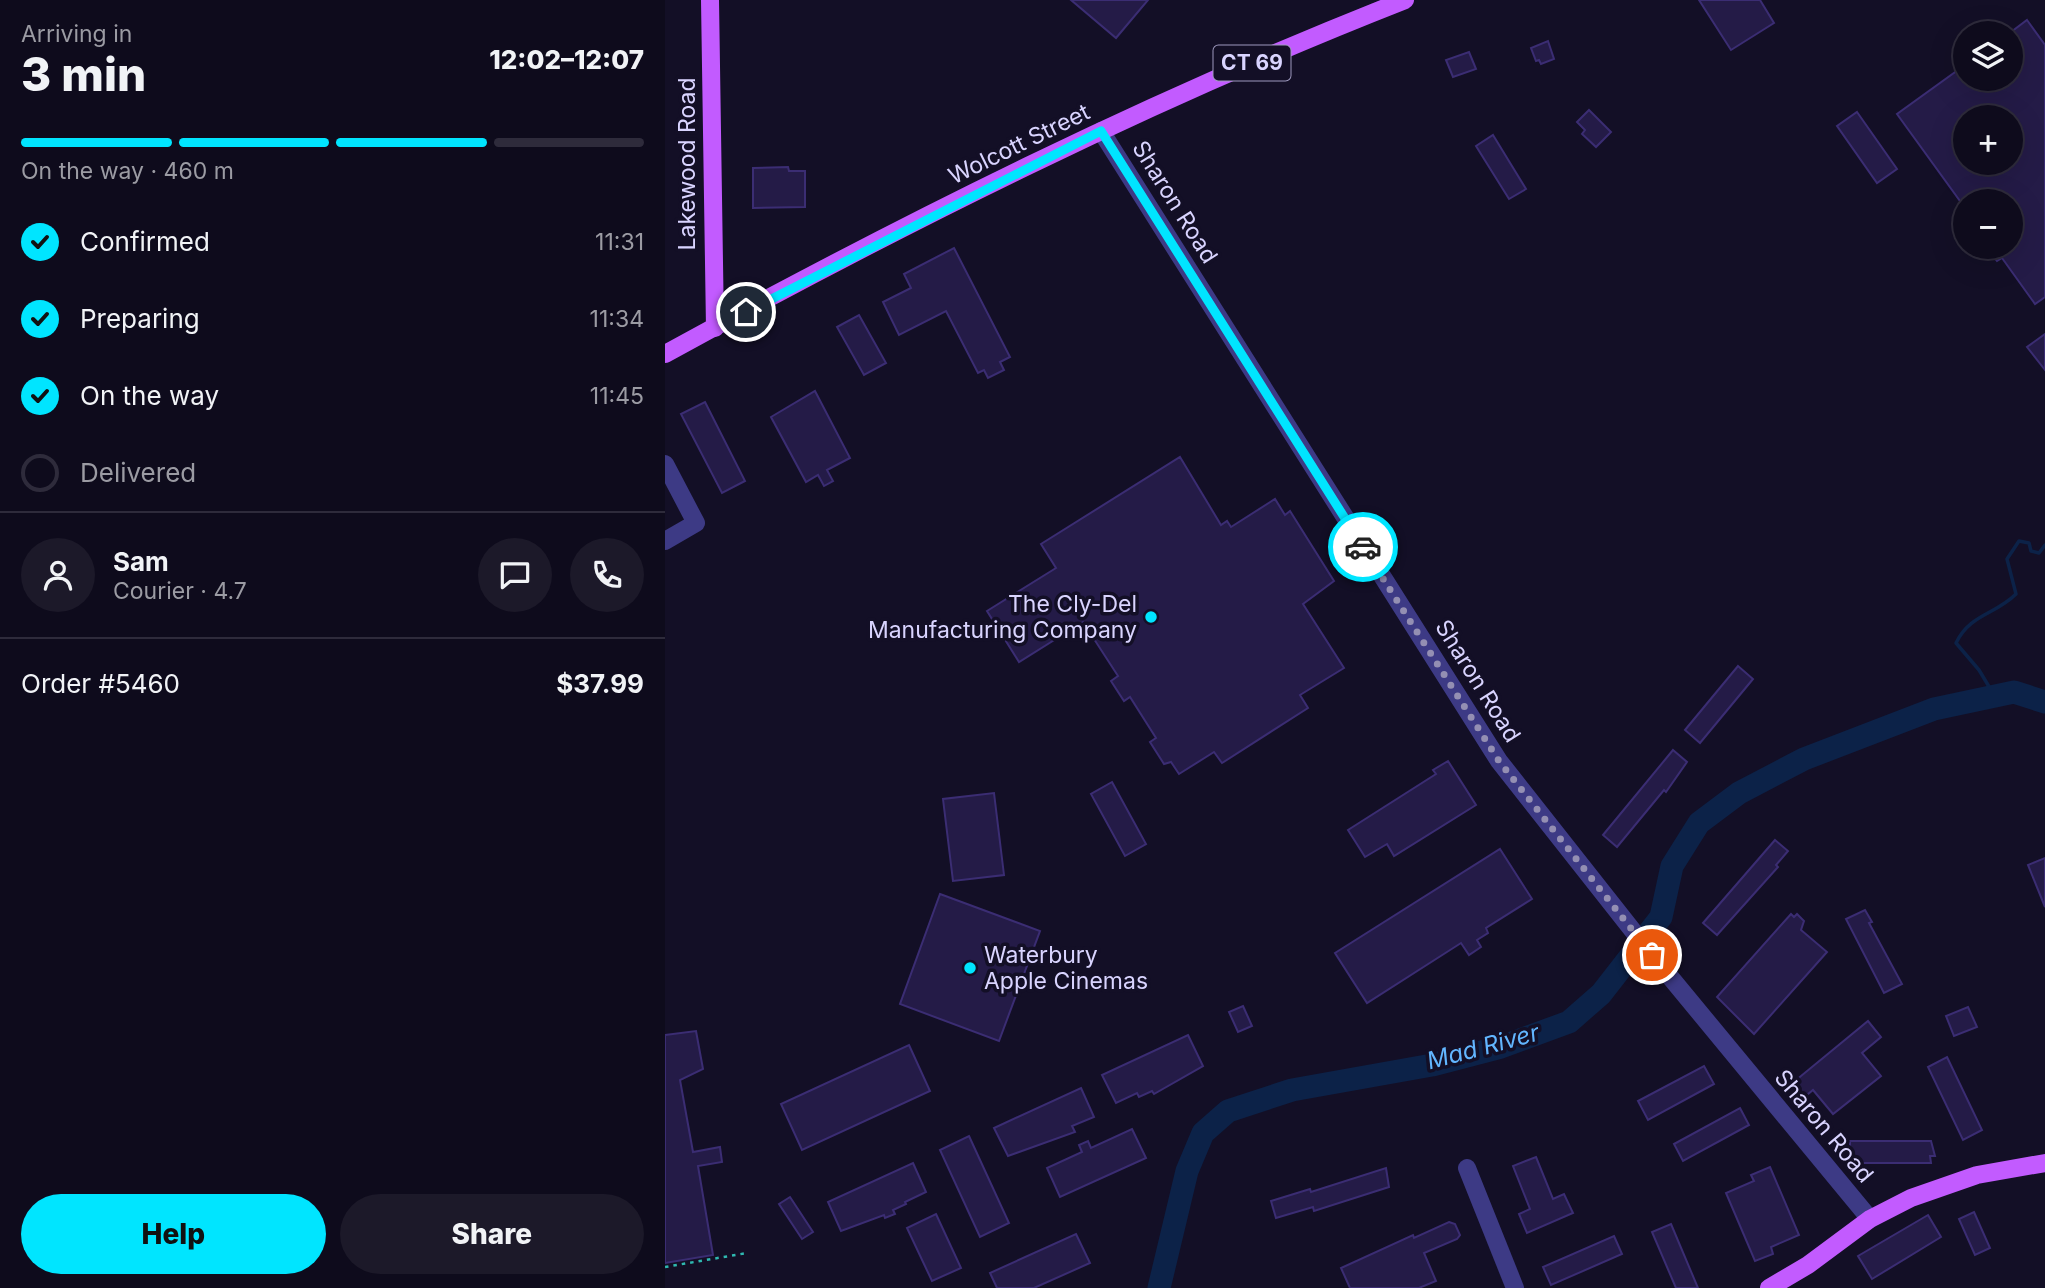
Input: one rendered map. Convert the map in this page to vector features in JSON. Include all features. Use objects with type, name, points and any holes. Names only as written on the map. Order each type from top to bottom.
[{"type":"main road","name":"Lakewood Road","points":[[710,0],[715,328]]},
{"type":"main road","name":"Wolcott Street","points":[[665,354],[1101,131],[1287,48],[1405,0]]},
{"type":"main road","points":[[1769,1288],[1808,1265],[1870,1219],[1943,1185],[2045,1163]]},
{"type":"street","name":"Sharon Road","points":[[1101,131],[1499,761],[1652,955],[1870,1219]]},
{"type":"street","points":[[665,464],[696,523],[665,541]]},
{"type":"street","points":[[1467,1168],[1515,1288]]},
{"type":"path","points":[[665,1267],[747,1254]]},
{"type":"building","points":[[1071,0],[1148,0],[1116,38]]},
{"type":"building","points":[[1699,0],[1760,0],[1774,23],[1731,50]]},
{"type":"building","points":[[2027,20],[2045,45],[2045,297],[2035,304],[2003,259],[2023,259],[2023,189],[1953,189],[1953,191],[1897,114],[1953,74],[1953,91],[2023,91],[2023,23]]},
{"type":"building","points":[[1548,41],[1554,59],[1541,64],[1539,60],[1536,61],[1531,48]]},
{"type":"building","points":[[1469,52],[1476,69],[1453,77],[1446,60]]},
{"type":"building","points":[[1589,110],[1611,132],[1596,147],[1582,134],[1585,130],[1577,122]]},
{"type":"building","points":[[1857,112],[1897,169],[1877,183],[1837,126]]},
{"type":"building","points":[[1493,135],[1526,189],[1509,199],[1476,146]]},
{"type":"building","points":[[788,167],[789,171],[805,171],[805,207],[753,208],[753,168]]},
{"type":"building","points":[[954,248],[1010,357],[1000,362],[1004,370],[988,378],[984,370],[978,373],[946,311],[899,335],[883,302],[911,288],[904,274]]},
{"type":"building","points":[[859,315],[886,363],[864,375],[837,327]]},
{"type":"building","points":[[2045,334],[2045,370],[2027,347]]},
{"type":"building","points":[[815,391],[850,458],[827,470],[833,481],[824,486],[818,475],[806,482],[771,417]]},
{"type":"building","points":[[705,402],[745,481],[722,493],[681,414]]},
{"type":"building","name":"The Cly-Del Manufacturing Company","points":[[1180,457],[1221,525],[1227,521],[1231,527],[1275,499],[1285,515],[1290,511],[1334,581],[1303,604],[1344,668],[1300,695],[1308,708],[1222,763],[1214,752],[1179,774],[1171,762],[1164,764],[1150,742],[1156,738],[1130,697],[1124,701],[1111,681],[1118,676],[1083,622],[1019,662],[987,611],[1056,568],[1041,544]]},
{"type":"building","points":[[1738,666],[1753,679],[1700,743],[1685,730]]},
{"type":"building","points":[[1673,750],[1687,762],[1666,792],[1664,790],[1617,847],[1603,835]]},
{"type":"building","points":[[1448,761],[1476,805],[1394,856],[1387,844],[1365,857],[1348,830],[1436,774],[1433,770]]},
{"type":"building","points":[[1112,782],[1146,844],[1125,856],[1091,794]]},
{"type":"building","points":[[994,793],[1004,875],[953,881],[943,799]]},
{"type":"building","points":[[1775,840],[1788,851],[1776,865],[1778,867],[1717,935],[1703,923]]},
{"type":"building","points":[[1500,849],[1532,899],[1486,928],[1488,933],[1477,940],[1481,947],[1469,955],[1461,943],[1367,1003],[1335,953]]},
{"type":"building","points":[[2045,858],[2045,907],[2028,865]]},
{"type":"building","name":"Waterbury Apple Cinemas","points":[[940,894],[1040,931],[999,1041],[900,1004]]},
{"type":"building","points":[[1865,910],[1872,922],[1869,923],[1902,984],[1884,993],[1846,919]]},
{"type":"building","points":[[1791,914],[1794,917],[1797,914],[1804,921],[1801,930],[1827,952],[1754,1034],[1717,997]]},
{"type":"building","points":[[1243,1006],[1252,1026],[1238,1032],[1229,1012]]},
{"type":"building","points":[[1968,1007],[1977,1027],[1954,1036],[1946,1016]]},
{"type":"building","points":[[1868,1021],[1881,1037],[1862,1053],[1881,1076],[1833,1114],[1813,1090],[1802,1099],[1790,1085]]},
{"type":"building","points":[[696,1031],[703,1069],[680,1080],[693,1152],[720,1147],[722,1162],[698,1166],[713,1255],[665,1263],[665,1035]]},
{"type":"building","points":[[1188,1035],[1203,1066],[1154,1094],[1152,1091],[1139,1097],[1137,1093],[1116,1103],[1102,1075]]},
{"type":"building","points":[[909,1045],[930,1091],[802,1150],[781,1104]]},
{"type":"building","points":[[1947,1057],[1982,1130],[1963,1140],[1928,1067]]},
{"type":"building","points":[[1704,1066],[1714,1084],[1648,1120],[1638,1101]]},
{"type":"building","points":[[1081,1088],[1094,1117],[1072,1126],[1075,1132],[1008,1156],[994,1128]]},
{"type":"building","points":[[1740,1108],[1749,1125],[1683,1161],[1674,1144]]},
{"type":"building","points":[[1132,1129],[1146,1158],[1060,1197],[1047,1168],[1082,1152],[1079,1145],[1088,1141],[1091,1148]]},
{"type":"building","points":[[969,1136],[1009,1223],[980,1237],[940,1150]]},
{"type":"building","points":[[1850,1141],[1931,1141],[1935,1156],[1930,1156],[1931,1163],[1850,1163]]},
{"type":"building","points":[[1536,1157],[1553,1199],[1564,1194],[1573,1213],[1527,1233],[1519,1214],[1530,1209],[1513,1166]]},
{"type":"building","points":[[913,1163],[926,1192],[893,1210],[895,1214],[885,1218],[884,1215],[841,1231],[828,1202]]},
{"type":"building","points":[[1770,1167],[1799,1235],[1771,1247],[1773,1254],[1755,1261],[1726,1193],[1754,1181],[1751,1175]]},
{"type":"building","points":[[1386,1168],[1389,1187],[1314,1211],[1313,1207],[1276,1218],[1271,1201],[1310,1189],[1311,1192]]},
{"type":"building","points":[[790,1197],[813,1232],[802,1239],[779,1204]]},
{"type":"building","points":[[1974,1212],[1990,1248],[1975,1255],[1959,1219]]},
{"type":"building","points":[[936,1214],[961,1268],[932,1281],[907,1228]]},
{"type":"building","points":[[1928,1215],[1941,1237],[1872,1279],[1858,1256]]},
{"type":"building","points":[[1449,1222],[1455,1224],[1460,1235],[1457,1239],[1424,1253],[1436,1281],[1419,1288],[1350,1288],[1341,1268],[1413,1235],[1414,1238]]},
{"type":"building","points":[[1671,1224],[1698,1288],[1676,1288],[1652,1232]]},
{"type":"building","points":[[1076,1234],[1090,1263],[1034,1288],[997,1288],[990,1273]]},
{"type":"building","points":[[1614,1236],[1622,1254],[1551,1285],[1543,1267]]},
{"type":"waterway","points":[[1994,695],[1979,670],[1956,643],[1968,626],[2016,594],[2007,559],[2019,541],[2029,543],[2031,551],[2039,553],[2045,545]]},
{"type":"waterway","name":"Mad River","points":[[1159,1288],[1187,1171],[1203,1133],[1228,1111],[1292,1090],[1432,1065],[1501,1047],[1569,1022],[1601,994],[1661,917],[1672,866],[1699,823],[1739,793],[1804,759],[1934,709],[2014,692],[2045,702]]},
{"type":"way so far","points":[[1363,547],[1499,761],[1652,955]]},
{"type":"place","name":"The Cly-Del Manufacturing Company","points":[[1151,617]]},
{"type":"place","name":"Waterbury Apple Cinemas","points":[[970,968]]},
{"type":"route","points":[[746,312],[978,191],[1101,131],[1363,547]]}]
